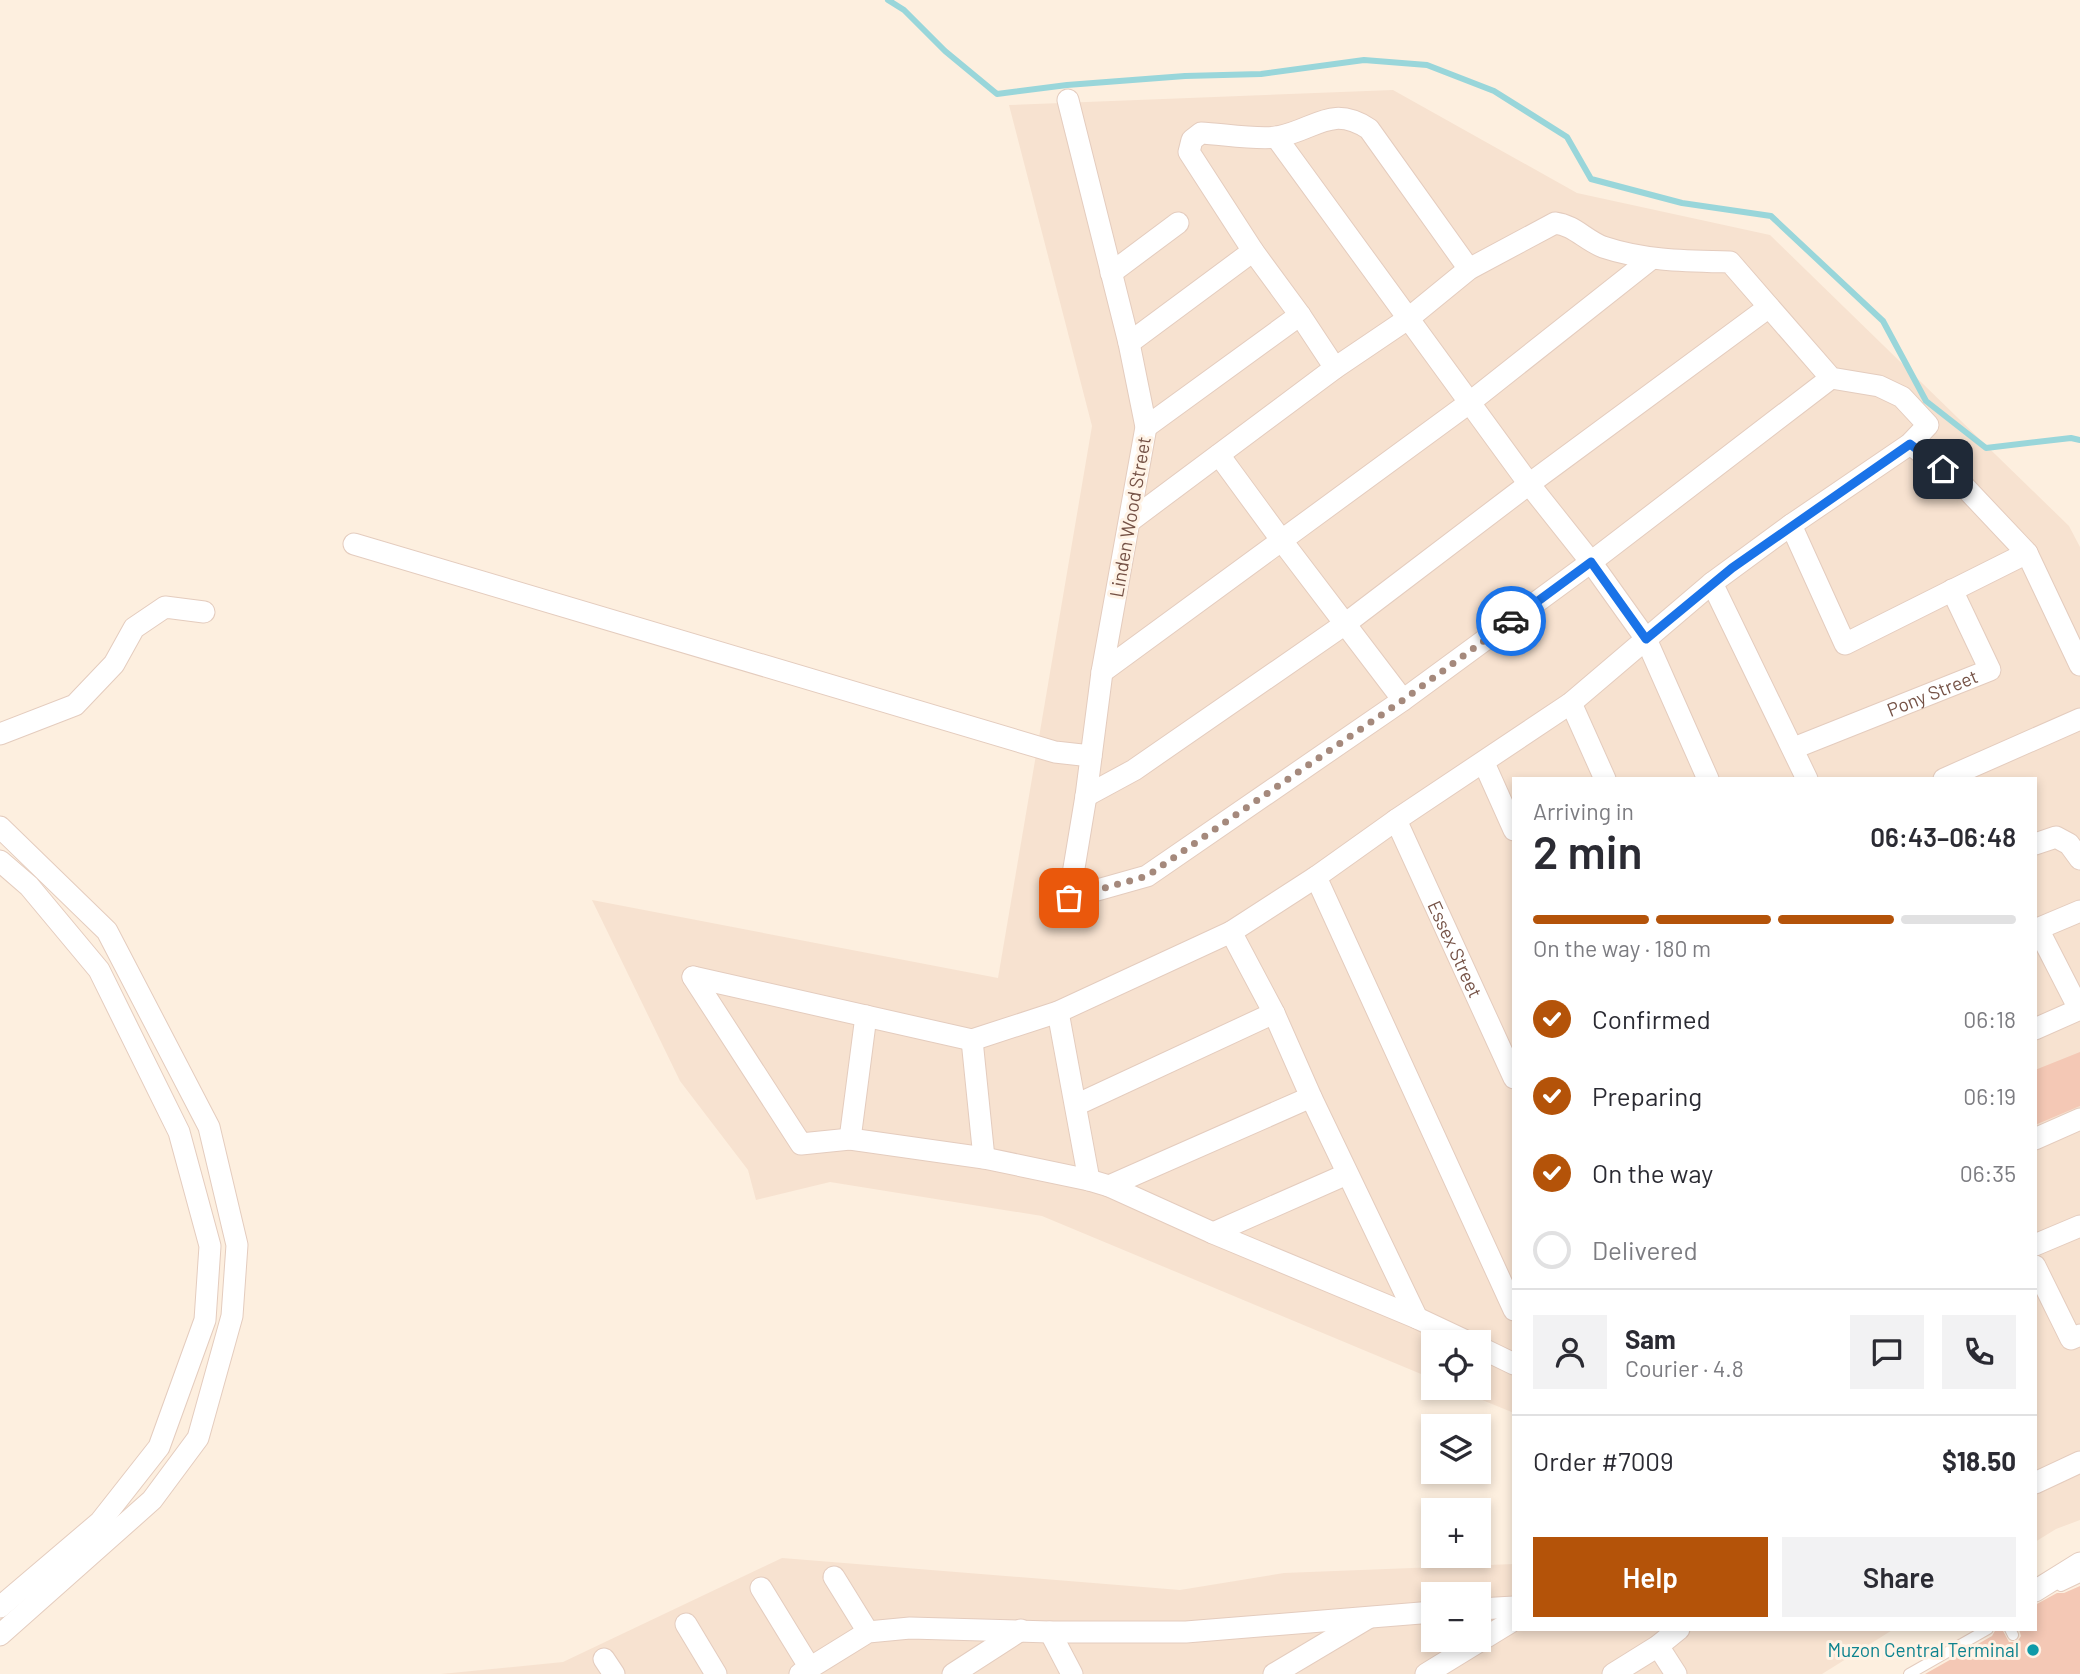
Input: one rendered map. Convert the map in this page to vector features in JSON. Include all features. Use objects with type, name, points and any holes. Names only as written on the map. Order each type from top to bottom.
[{"type":"street","name":"Linden Wood Street","points":[[1068,100],[1129,343],[1146,427],[1102,672],[1069,898],[1147,876],[1403,700]]},
{"type":"street","points":[[1335,369],[1253,251],[1189,152],[1192,140],[1201,133],[1276,137],[1337,117],[1353,119],[1369,129],[1469,270]]},
{"type":"street","points":[[1276,137],[1469,403],[1591,562],[1646,639],[1707,777]]},
{"type":"street","points":[[1111,273],[1178,223]]},
{"type":"street","points":[[1130,521],[1335,369],[1409,318],[1469,270],[1555,223],[1568,224],[1588,240],[1604,247],[1651,259],[1730,262],[1831,378],[1879,386],[1902,397],[1928,425],[1910,444],[1791,525],[1713,583],[1571,704],[1396,820],[1316,877],[1231,932],[1058,1012],[972,1040],[693,977],[801,1144],[850,1139],[984,1158],[1099,1183],[1442,1330]]},
{"type":"street","points":[[1129,343],[1253,251]]},
{"type":"street","points":[[1102,672],[1469,403],[1651,259]]},
{"type":"street","points":[[1086,796],[1134,770],[1345,624],[1769,307]]},
{"type":"street","points":[[1146,427],[1300,315]]},
{"type":"street","points":[[1219,455],[1403,700],[1591,562],[1831,378]]},
{"type":"street","points":[[1910,444],[1960,482],[2027,553],[2080,665]]},
{"type":"street","points":[[1791,525],[1845,644],[2027,553]]},
{"type":"street","points":[[355,544],[1055,752],[1091,756]]},
{"type":"street","points":[[1713,583],[1806,777]]},
{"type":"street","name":"Pony Street","points":[[1794,748],[1990,670],[1952,590]]},
{"type":"street","points":[[0,734],[75,705],[114,664],[134,628],[165,607],[204,612]]},
{"type":"street","points":[[1571,704],[1604,777]]},
{"type":"street","points":[[1949,777],[2080,719]]},
{"type":"street","points":[[1484,763],[1512,826]]},
{"type":"street","name":"Essex Street","points":[[1396,820],[1512,1075]]},
{"type":"street","points":[[0,827],[107,931],[209,1127],[237,1245],[232,1316],[198,1438],[152,1500],[0,1635]]},
{"type":"street","points":[[2037,843],[2056,837],[2069,844],[2080,859]]},
{"type":"street","points":[[0,861],[29,886],[100,970],[179,1132],[210,1246],[205,1320],[159,1447],[100,1522],[0,1607]]},
{"type":"street","points":[[1316,877],[1512,1306]]},
{"type":"street","points":[[2037,1029],[2080,1009],[2037,929],[2080,911]]},
{"type":"street","points":[[1231,932],[1274,1013],[1347,1174],[1417,1318]]},
{"type":"street","points":[[1058,1012],[1076,1105],[1099,1183]]},
{"type":"street","points":[[1076,1105],[1274,1013]]},
{"type":"street","points":[[850,1139],[866,1016]]},
{"type":"street","points":[[972,1040],[984,1158]]},
{"type":"street","points":[[1099,1183],[1311,1097]]},
{"type":"street","points":[[2037,1138],[2080,1119]]},
{"type":"street","points":[[1213,1233],[1347,1174]]},
{"type":"street","points":[[2037,1244],[2080,1226]]},
{"type":"street","points":[[210,1246],[237,1245]]},
{"type":"street","points":[[2037,1270],[2071,1339],[2080,1335]]},
{"type":"street","points":[[1491,1353],[1512,1363]]},
{"type":"street","points":[[2037,1482],[2080,1462]]},
{"type":"street","points":[[2037,1590],[2080,1563]]},
{"type":"street","points":[[834,1577],[868,1632]]},
{"type":"street","points":[[761,1588],[805,1671],[868,1632],[910,1628],[1186,1632],[1421,1613]]},
{"type":"street","points":[[1491,1608],[1512,1606]]},
{"type":"street","points":[[1274,1674],[1373,1616]]},
{"type":"street","points":[[1426,1674],[1512,1621]]},
{"type":"street","points":[[686,1624],[716,1674]]},
{"type":"street","points":[[953,1674],[1021,1630]]},
{"type":"street","points":[[1613,1674],[1677,1631]]},
{"type":"street","points":[[1050,1632],[1072,1674]]},
{"type":"street","points":[[1658,1646],[1676,1674]]},
{"type":"lane","points":[[2037,1601],[2080,1577]]},
{"type":"lane","points":[[1909,1674],[1984,1631]]},
{"type":"shaded area","points":[[1393,90],[1577,193],[1770,235],[2069,526],[2080,547],[2080,1520],[2056,1529],[2037,1541],[2037,777],[1512,777],[1512,1412],[1482,1400],[1491,1400],[1491,1330],[1421,1330],[1421,1374],[1042,1216],[830,1182],[756,1200],[748,1170],[680,1081],[592,900],[998,978],[1092,426],[1009,105]]},
{"type":"shaded area","points":[[782,1558],[1180,1590],[1284,1573],[1491,1568],[1491,1565],[1512,1564],[1512,1631],[1891,1631],[1822,1674],[441,1674],[563,1662]]},
{"type":"building","points":[[2080,1052],[2080,1106],[2037,1124],[2037,1069]]},
{"type":"building","name":"Muzon Central Terminal","points":[[2080,1586],[2080,1674],[1925,1674],[1992,1636],[1995,1631],[2003,1631],[2009,1642],[2017,1642],[2021,1636],[2020,1631],[2037,1631],[2037,1604],[2057,1593]]},
{"type":"waterway","points":[[888,0],[904,10],[945,51],[997,94],[1067,85],[1185,76],[1261,74],[1364,60],[1427,65],[1494,91],[1567,137],[1591,179],[1682,203],[1771,216],[1883,321],[1926,401],[1986,448],[2071,438],[2080,440]]},
{"type":"way so far","points":[[1069,898],[1147,876],[1403,700],[1511,621]]},
{"type":"place","name":"Muzon Central Terminal","points":[[2033,1650]]},
{"type":"route","points":[[1511,621],[1591,562],[1646,639],[1732,568],[1910,444],[1943,469]]}]
